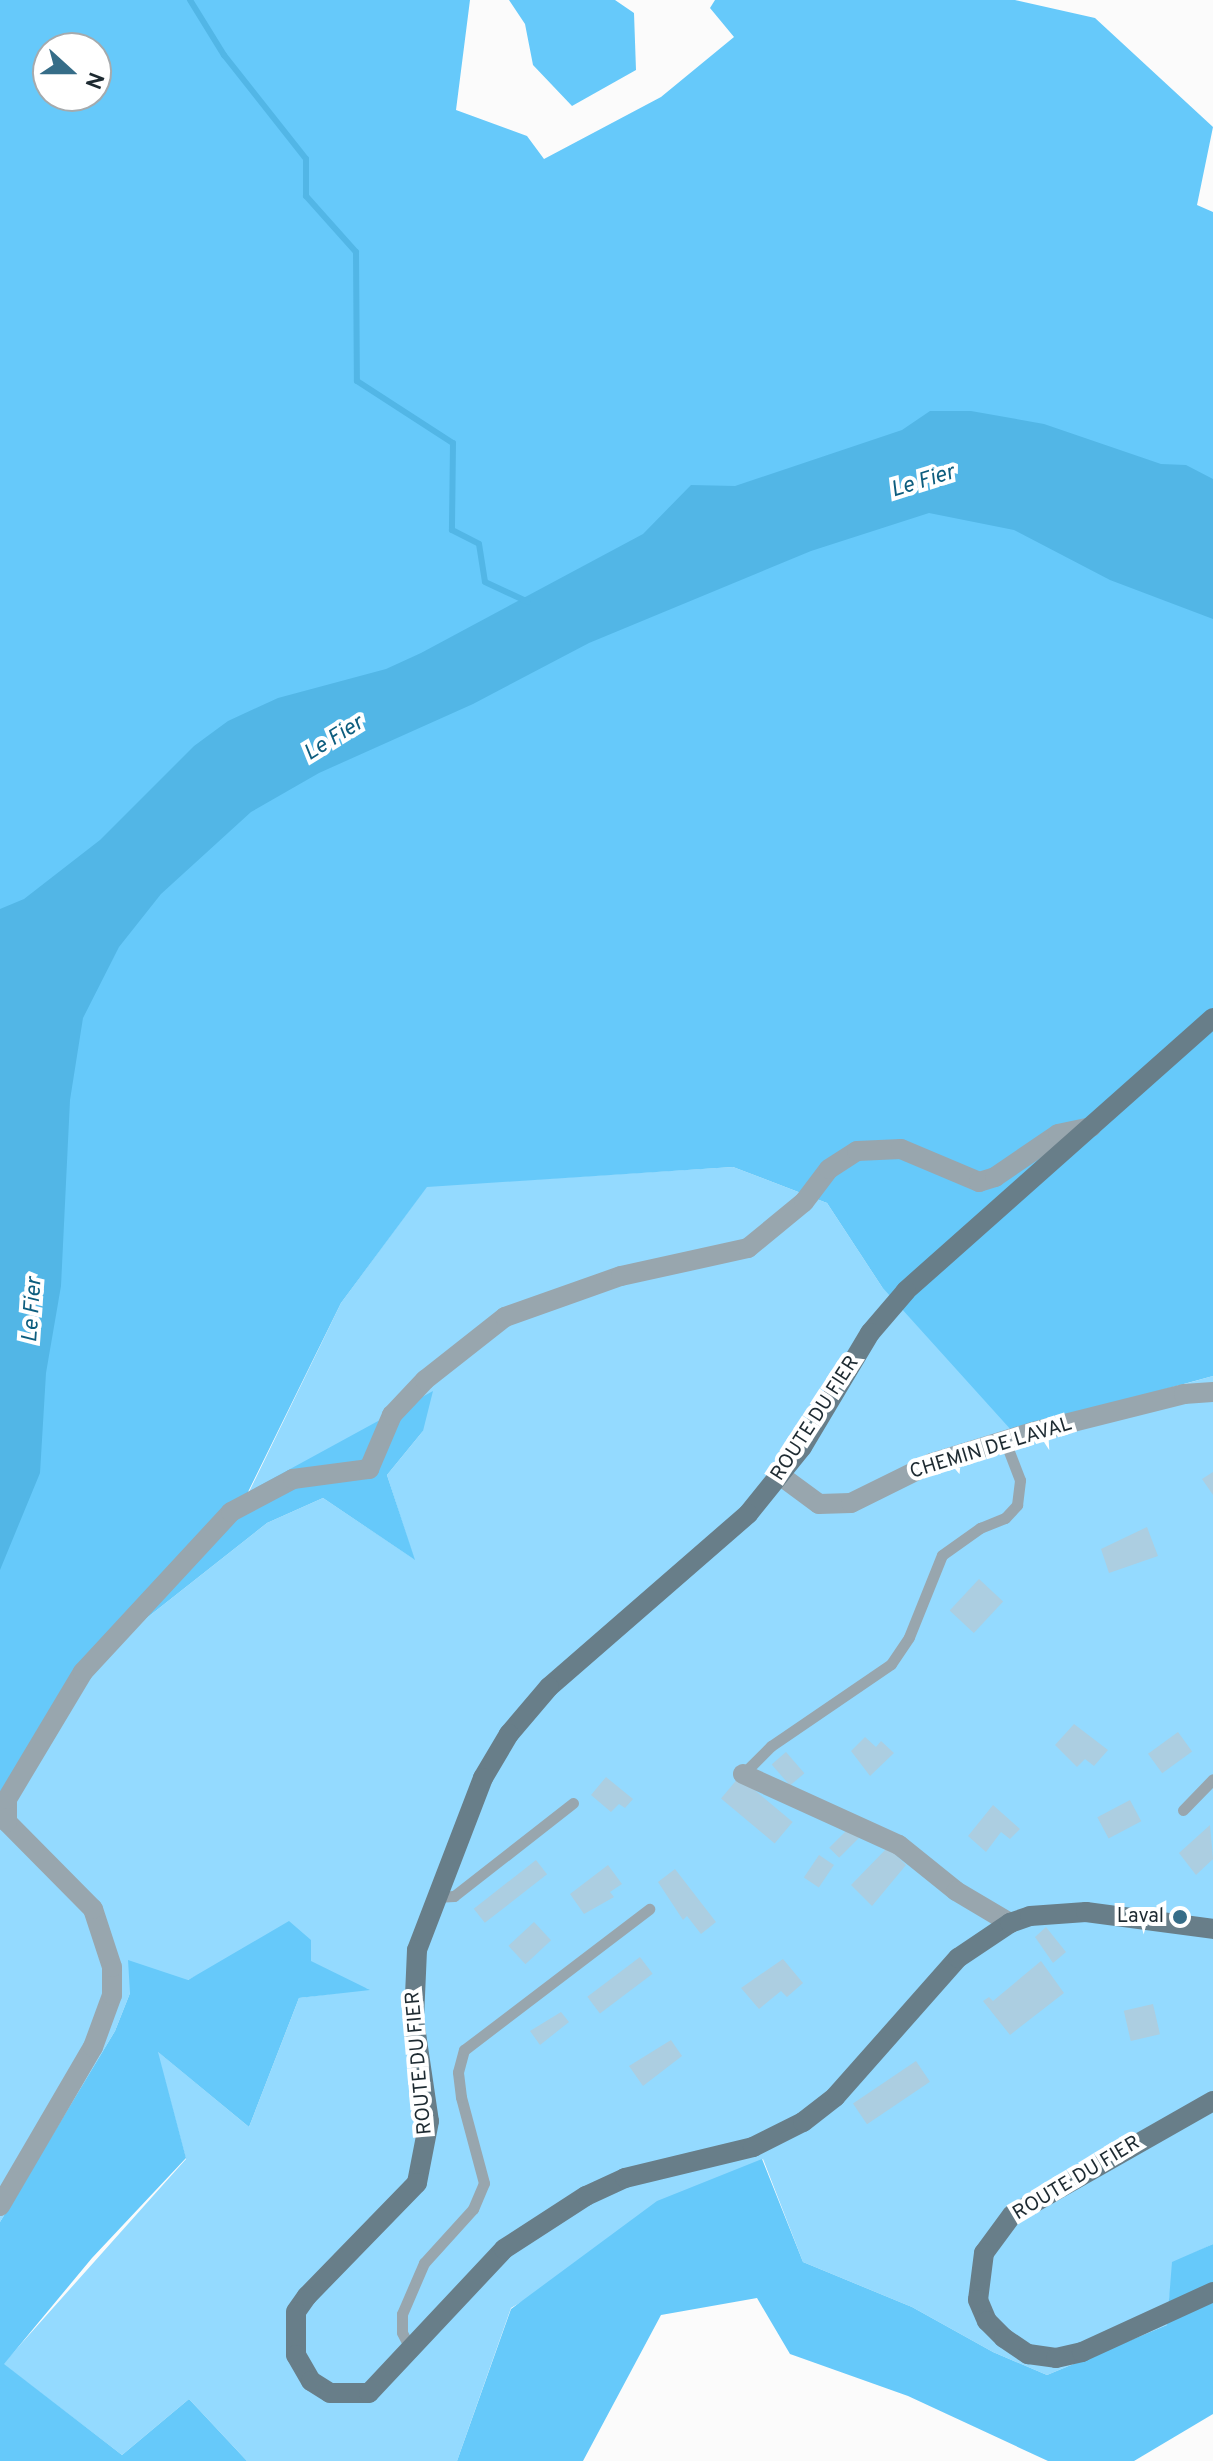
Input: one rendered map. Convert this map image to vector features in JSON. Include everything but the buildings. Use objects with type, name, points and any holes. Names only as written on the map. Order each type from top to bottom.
[{"type":"main road","name":"ROUTE DU FIER","points":[[1211,1926],[1086,1912],[1030,1916],[1010,1923],[958,1958],[845,2086],[803,2122],[753,2147],[625,2178],[586,2196],[504,2249],[412,2352],[369,2393],[348,2397],[311,2381],[296,2355],[296,2312],[307,2296],[393,2212],[417,2183],[427,2153],[429,2121],[413,1989],[417,1950],[483,1778],[531,1706],[748,1514],[781,1476],[870,1333],[906,1291],[1213,1018]]},
{"type":"main road","name":"ROUTE DU FIER","points":[[1213,2101],[1012,2215],[984,2253],[978,2300],[987,2321],[1004,2338],[1028,2354],[1056,2358],[1082,2352],[1213,2292]]},
{"type":"street","points":[[0,2206],[93,2047],[112,1995],[112,1967],[93,1909],[7,1822],[4,1810],[83,1672],[231,1512],[293,1479],[369,1469],[392,1415],[425,1380],[505,1317],[621,1276],[748,1248],[804,1202],[829,1169],[857,1151],[901,1149],[979,1182],[995,1177],[1058,1134],[1091,1127]]},
{"type":"street","name":"CHEMIN DE LAVAL","points":[[781,1476],[819,1504],[851,1503],[932,1463],[1184,1394],[1213,1392]]},
{"type":"street","points":[[743,1774],[899,1845],[956,1891],[1010,1923]]},
{"type":"lane","points":[[743,1774],[771,1746],[891,1664],[909,1637],[942,1555],[971,1533],[1005,1518],[1017,1505],[1020,1480],[1006,1443]]},
{"type":"lane","points":[[1183,1810],[1213,1779]]},
{"type":"lane","points":[[435,1898],[454,1896],[573,1803]]},
{"type":"lane","points":[[412,2352],[402,2332],[402,2314],[424,2263],[473,2209],[484,2183],[461,2097],[458,2072],[464,2050],[649,1909]]},
{"type":"shaded area","points":[[0,0],[470,0],[456,110],[527,136],[544,159],[661,97],[734,37],[710,8],[715,0],[1015,0],[1095,18],[1213,127],[1197,205],[1213,212],[1213,1376],[1012,1431],[882,1287],[827,1203],[733,1167],[427,1187],[341,1303],[248,1492],[433,1391],[423,1431],[387,1475],[415,1560],[323,1498],[267,1523],[68,1680],[0,1793]]},
{"type":"shaded area","points":[[509,0],[615,0],[634,13],[636,70],[572,106],[533,65],[525,24]]},
{"type":"shaded area","points":[[733,1167],[827,1203],[882,1287],[1102,1407],[1213,1376],[1213,2244],[1173,2263],[1167,2325],[1047,2375],[993,2352],[912,2307],[803,2262],[763,2159],[511,2308],[457,2461],[247,2461],[189,2399],[122,2455],[3,2364],[186,2159],[157,2051],[249,2127],[299,1998],[368,1989],[228,1960],[188,1980],[130,1993],[115,2031],[0,2222],[0,1793],[68,1680],[267,1523],[323,1498],[414,1559],[387,1475],[423,1431],[248,1494],[341,1303],[427,1186]]},
{"type":"shaded area","points":[[289,1921],[311,1940],[311,1961],[370,1990],[299,1998],[249,2127],[158,2052],[186,2158],[92,2258],[4,2364],[122,2455],[189,2399],[247,2461],[0,2461],[0,2222],[115,2031],[130,1993],[128,1960],[188,1980]]},
{"type":"shaded area","points":[[762,2159],[803,2262],[912,2307],[993,2352],[1047,2375],[1167,2325],[1172,2262],[1213,2244],[1213,2414],[1134,2461],[1048,2461],[908,2396],[790,2354],[757,2298],[661,2315],[583,2461],[457,2461],[511,2309],[657,2201]]},
{"type":"water","name":"Le Fier","points":[[930,411],[971,411],[1044,424],[1161,464],[1186,465],[1213,479],[1213,619],[1110,580],[1014,530],[929,513],[811,551],[589,643],[473,704],[319,773],[251,812],[161,894],[119,947],[83,1018],[70,1100],[61,1286],[46,1373],[40,1473],[0,1570],[0,909],[24,899],[100,840],[194,746],[228,721],[278,698],[386,669],[421,653],[643,534],[691,485],[735,486],[902,430]]},
{"type":"waterway","points":[[190,0],[224,55],[306,159],[306,196],[356,252],[357,381],[453,443],[452,530],[479,544],[485,582],[528,602]]},
{"type":"place","name":"Laval","points":[[1180,1917]]}]
